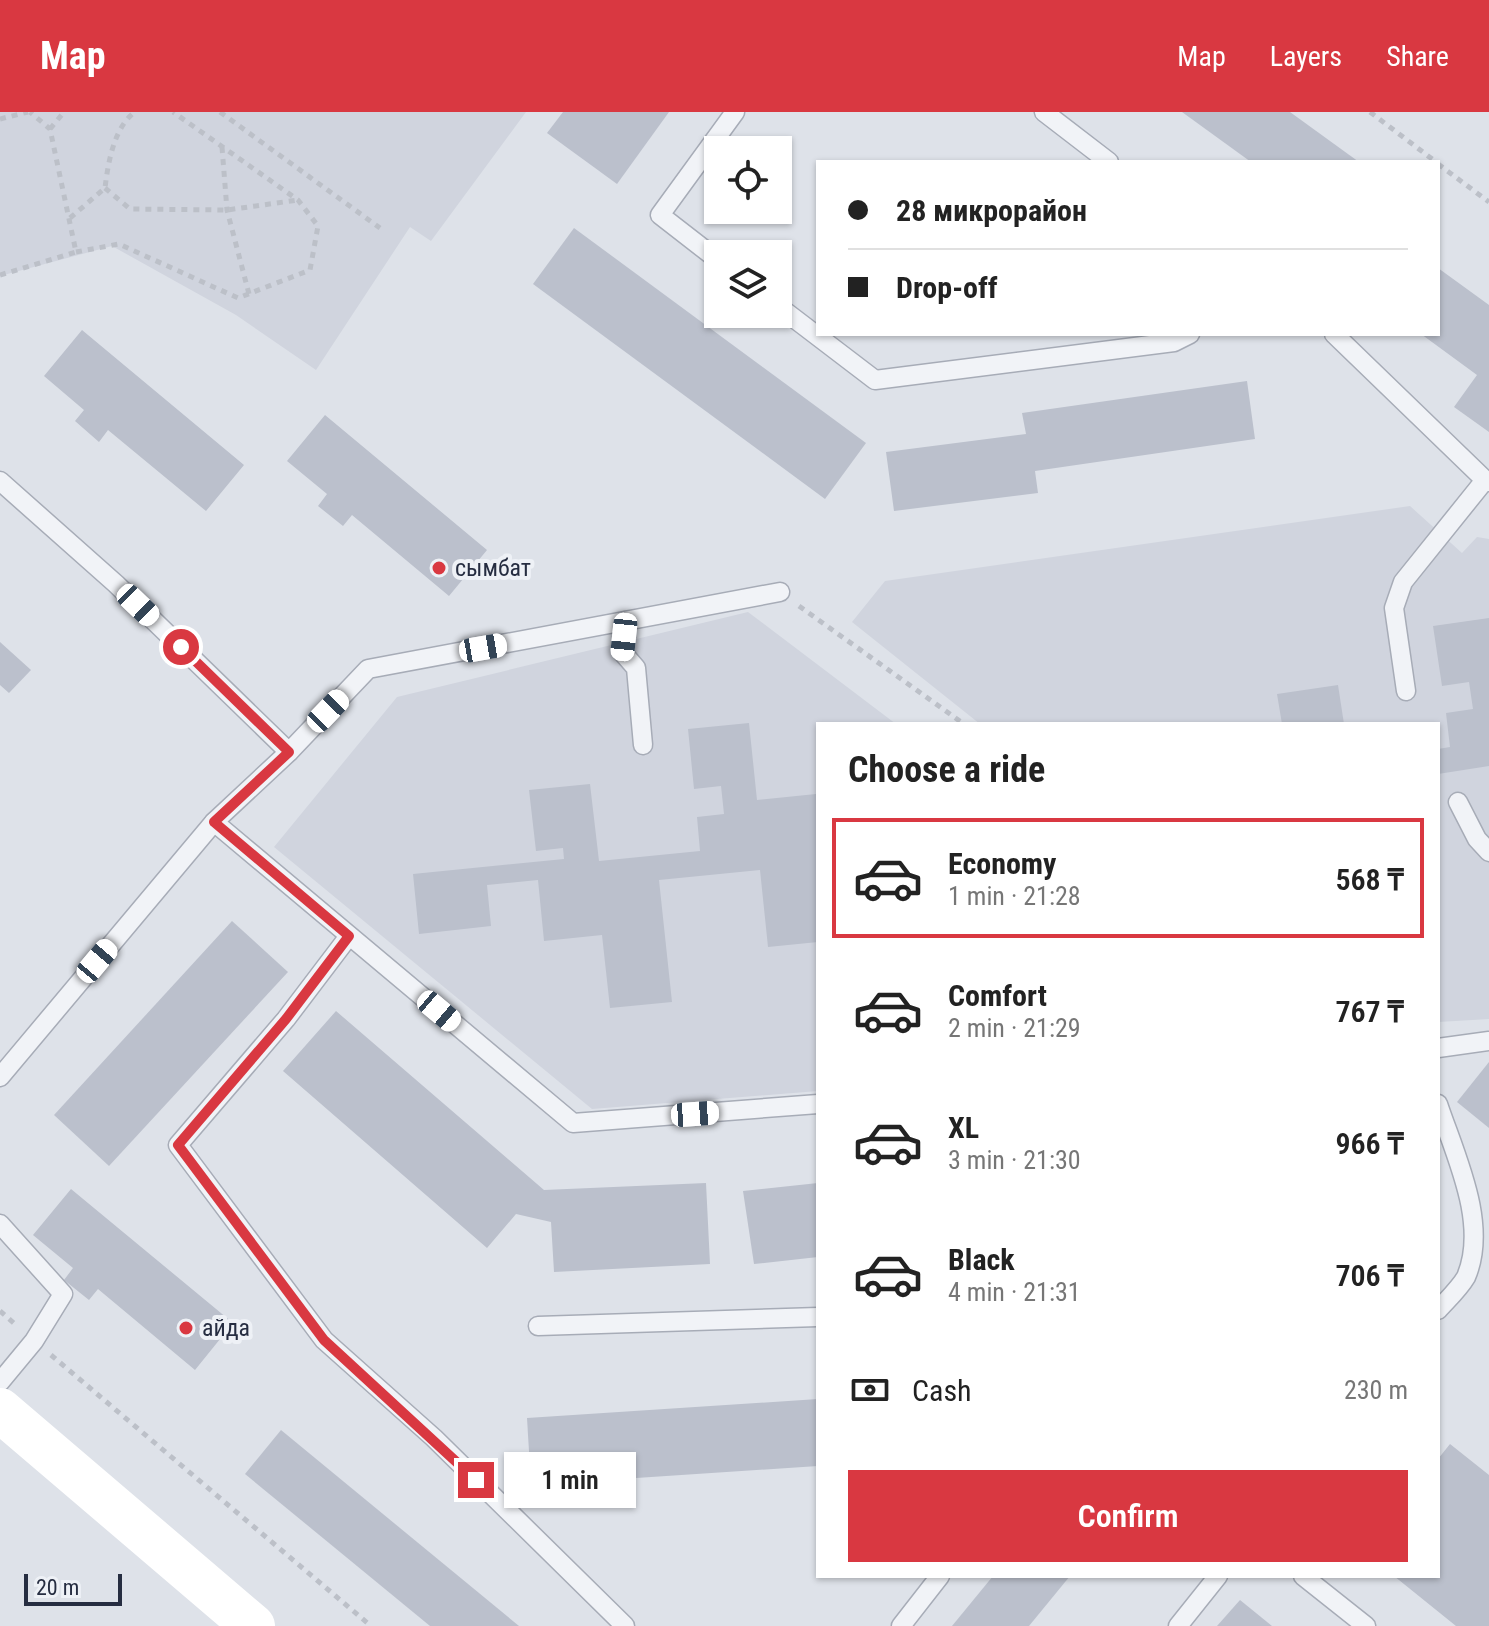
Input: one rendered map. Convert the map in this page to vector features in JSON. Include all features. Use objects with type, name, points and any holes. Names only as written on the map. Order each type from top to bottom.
[{"type":"street","points":[[0,1410],[253,1626]]},
{"type":"lane","points":[[704,249],[660,215],[735,112]]},
{"type":"lane","points":[[1044,112],[1106,160]]},
{"type":"lane","points":[[792,317],[816,335]]},
{"type":"lane","points":[[817,336],[875,380],[1174,342],[1186,336]]},
{"type":"lane","points":[[1336,336],[1487,481],[1403,582],[1394,608],[1406,691]]},
{"type":"lane","points":[[0,481],[116,584],[289,752]]},
{"type":"lane","points":[[0,1077],[214,822],[289,752],[368,669],[780,592]]},
{"type":"lane","points":[[626,621],[623,653],[636,668],[643,745]]},
{"type":"lane","points":[[1458,802],[1477,839],[1489,852]]},
{"type":"lane","points":[[214,822],[573,1123],[816,1104]]},
{"type":"lane","points":[[349,936],[286,1019],[178,1145],[324,1340],[434,1438],[625,1626]]},
{"type":"lane","points":[[1440,1048],[1489,1041]]},
{"type":"lane","points":[[1440,1110],[1475,1213],[1476,1247],[1466,1277],[1440,1308]]},
{"type":"lane","points":[[0,1224],[63,1294],[34,1341],[0,1382]]},
{"type":"lane","points":[[538,1326],[816,1317]]},
{"type":"lane","points":[[901,1626],[938,1578]]},
{"type":"lane","points":[[1178,1626],[1216,1578]]},
{"type":"lane","points":[[1306,1578],[1366,1626]]},
{"type":"path","points":[[0,119],[29,112],[50,129],[76,252]]},
{"type":"path","points":[[50,129],[64,112]]},
{"type":"path","points":[[69,219],[105,188],[108,163],[126,118],[135,112]]},
{"type":"path","points":[[0,275],[76,252],[119,244],[238,298],[310,270],[318,226],[298,200],[173,112]]},
{"type":"path","points":[[220,112],[380,228]]},
{"type":"path","points":[[1370,112],[1433,160]]},
{"type":"path","points":[[222,146],[221,168],[227,210],[249,294]]},
{"type":"path","points":[[1440,165],[1489,202]]},
{"type":"path","points":[[105,188],[130,209],[227,210],[298,200]]},
{"type":"path","points":[[780,592],[961,722]]},
{"type":"path","points":[[0,1311],[371,1626]]},
{"type":"shaded area","points":[[0,112],[526,112],[431,241],[410,227],[316,370],[236,315],[112,246],[0,276]]},
{"type":"shaded area","points":[[1410,506],[1462,553],[1477,537],[1489,539],[1489,1019],[1440,1022],[1440,722],[977,722],[852,622],[885,581]]},
{"type":"shaded area","points":[[748,612],[893,722],[816,722],[816,1091],[592,1109],[274,847],[397,697]]},
{"type":"building","points":[[563,112],[669,112],[617,184],[547,133]]},
{"type":"building","points":[[1182,112],[1290,112],[1356,160],[1248,160]]},
{"type":"building","points":[[574,228],[704,324],[704,328],[710,328],[866,443],[825,499],[533,284]]},
{"type":"building","points":[[1440,269],[1489,305],[1489,432],[1454,407],[1477,375],[1424,336],[1440,336]]},
{"type":"building","points":[[82,330],[244,465],[206,511],[108,430],[99,442],[75,421],[84,410],[44,376]]},
{"type":"building","points":[[1247,381],[1255,439],[1035,471],[1038,493],[894,511],[886,452],[1026,434],[1022,413]]},
{"type":"building","points":[[325,415],[487,550],[449,596],[352,515],[343,526],[318,506],[327,494],[287,461]]},
{"type":"building","points":[[1489,618],[1489,766],[1440,774],[1440,749],[1450,747],[1446,713],[1473,709],[1469,682],[1442,686],[1433,626]]},
{"type":"building","points":[[0,642],[31,670],[9,693],[0,685]]},
{"type":"building","points":[[1338,685],[1344,722],[1282,722],[1277,694]]},
{"type":"building","points":[[749,723],[757,800],[816,794],[816,942],[768,947],[760,870],[659,880],[672,1002],[610,1008],[602,935],[544,941],[538,880],[487,885],[491,926],[419,934],[413,874],[564,859],[563,848],[536,851],[529,790],[590,784],[599,861],[700,851],[697,817],[724,814],[721,786],[694,789],[688,729]]},
{"type":"building","points":[[232,921],[288,972],[109,1166],[54,1115]]},
{"type":"building","points":[[336,1011],[544,1190],[706,1183],[710,1264],[554,1272],[551,1222],[516,1214],[487,1248],[283,1071]]},
{"type":"building","points":[[1489,1062],[1489,1128],[1457,1102]]},
{"type":"building","points":[[816,1183],[816,1257],[754,1264],[743,1191]]},
{"type":"building","points":[[71,1189],[233,1323],[195,1370],[98,1289],[89,1300],[64,1280],[73,1268],[33,1235]]},
{"type":"building","points":[[816,1399],[816,1466],[531,1485],[527,1418]]},
{"type":"building","points":[[281,1430],[519,1626],[430,1626],[245,1474]]},
{"type":"building","points":[[1450,1444],[1489,1475],[1489,1626],[1456,1626],[1396,1578],[1440,1578],[1440,1456]]},
{"type":"building","points":[[991,1578],[1068,1578],[1029,1626],[952,1626]]},
{"type":"building","points":[[1240,1600],[1272,1626],[1217,1626]]},
{"type":"place","name":"сымбат","points":[[439,568]]},
{"type":"place","name":"айда","points":[[186,1328]]},
{"type":"route","points":[[181,647],[289,752],[214,822],[349,936],[286,1019],[178,1145],[324,1340],[434,1438],[476,1480]]}]
